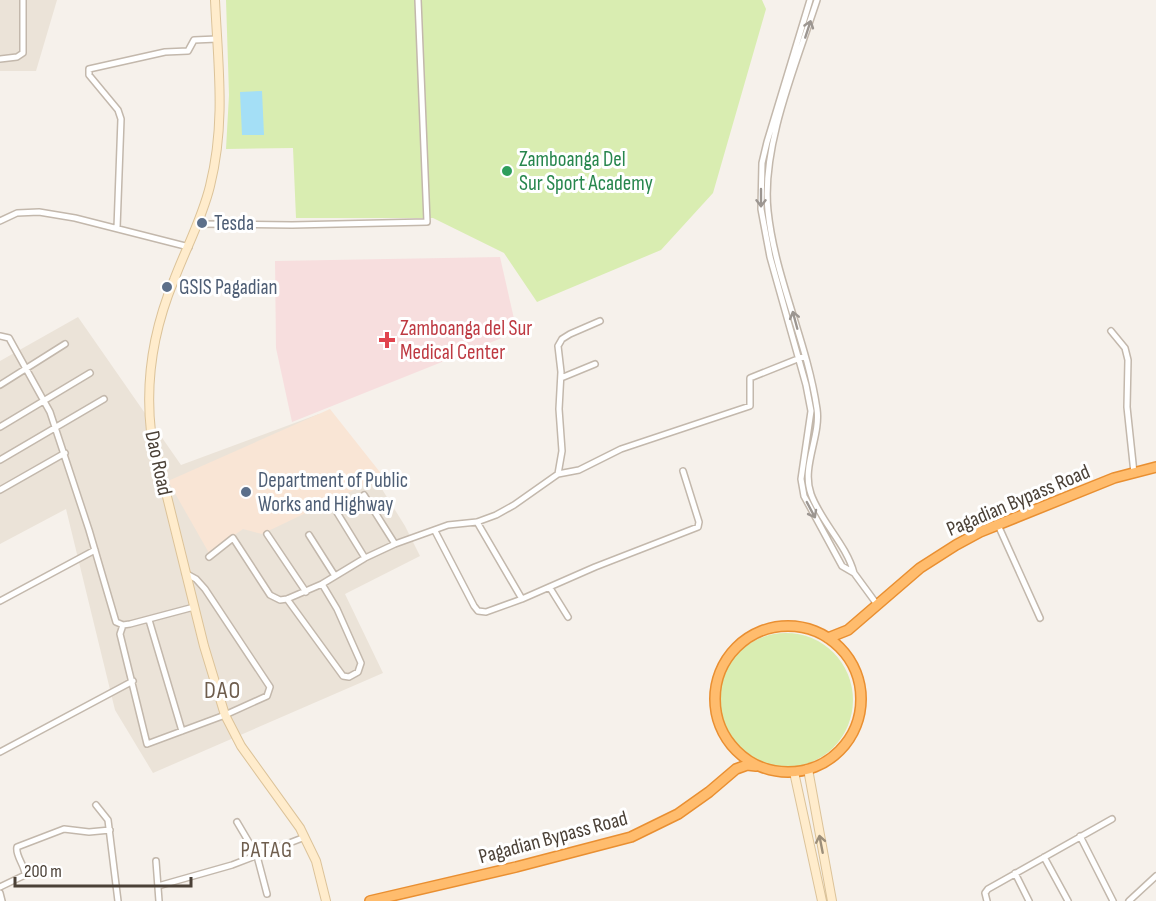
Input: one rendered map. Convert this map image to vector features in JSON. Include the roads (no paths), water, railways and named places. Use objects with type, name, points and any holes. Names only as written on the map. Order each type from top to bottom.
[{"type":"highway","name":"Pagadian Bypass Road","points":[[828,638],[848,630],[876,603],[936,556],[980,532],[1114,478],[1156,467]]},
{"type":"highway","points":[[730,772],[741,766],[758,766],[776,771],[794,772],[808,769],[832,758],[841,749],[849,738],[859,714],[860,688],[854,669],[844,652],[828,638],[801,628],[772,628],[746,639],[732,652],[718,677],[715,706],[723,734],[734,749],[758,766]]},
{"type":"highway","points":[[844,652],[843,638],[848,630]]},
{"type":"highway","points":[[730,772],[735,761],[734,749]]},
{"type":"highway","name":"Pagadian Bypass Road","points":[[370,901],[631,837],[678,814],[709,792],[730,772]]},
{"type":"street","points":[[0,59],[17,57],[23,53],[23,0]]},
{"type":"street","name":"Dao Road","points":[[215,0],[221,118],[218,144],[210,185],[198,224],[174,280],[159,326],[149,369],[150,422],[185,573],[225,715],[241,746],[305,837],[316,861],[326,901]]},
{"type":"street","points":[[198,224],[292,225],[427,222],[418,0]]},
{"type":"street","points":[[801,357],[770,257],[761,209],[761,183],[762,163],[773,115],[810,0]]},
{"type":"street","points":[[818,0],[780,118],[769,164],[768,210],[811,411],[801,479],[804,496],[842,566],[854,573],[876,603]]},
{"type":"street","points":[[117,228],[121,119],[118,110],[89,75],[89,69],[165,52],[188,51],[194,40],[217,39]]},
{"type":"street","points":[[0,221],[17,213],[39,212],[75,218],[189,247]]},
{"type":"street","points":[[558,474],[562,451],[558,346],[570,334],[600,321]]},
{"type":"street","points":[[1111,331],[1125,348],[1128,360],[1127,407],[1134,473]]},
{"type":"street","points":[[0,336],[9,338],[45,401],[56,428],[95,550],[114,619],[123,625],[194,607]]},
{"type":"street","points":[[0,385],[65,344]]},
{"type":"street","points":[[209,557],[233,538],[270,595],[280,600],[287,599],[322,584],[365,558],[395,544],[452,525],[477,522],[514,505],[558,474],[579,470],[621,449],[750,406],[750,378],[801,357]]},
{"type":"street","points":[[561,378],[595,364]]},
{"type":"street","points":[[0,427],[90,373]]},
{"type":"street","points":[[0,460],[104,399]]},
{"type":"street","points":[[0,490],[65,453]]},
{"type":"street","points":[[435,531],[474,606],[478,611],[486,612],[698,527],[699,522],[683,471]]},
{"type":"street","points":[[364,495],[395,544]]},
{"type":"street","points":[[333,506],[365,558]]},
{"type":"street","points":[[477,522],[522,599]]},
{"type":"street","points":[[998,525],[1040,618]]},
{"type":"street","points":[[267,534],[306,592]]},
{"type":"street","points":[[309,535],[335,576]]},
{"type":"street","points":[[0,601],[95,550]]},
{"type":"street","points":[[123,625],[120,634],[147,744],[262,700],[270,692],[270,687],[205,589],[196,579],[185,573]]},
{"type":"street","points":[[287,599],[343,676],[349,677],[358,672],[361,663],[337,609],[322,584]]},
{"type":"street","points":[[550,588],[568,617]]},
{"type":"street","points":[[149,620],[170,697],[182,731]]},
{"type":"street","points":[[0,752],[133,681]]},
{"type":"street","points":[[808,769],[832,901]]},
{"type":"street","points":[[794,772],[822,901]]},
{"type":"street","points":[[96,805],[106,816],[110,830],[118,901]]},
{"type":"street","points":[[987,901],[986,890],[1112,819]]},
{"type":"street","points":[[237,822],[257,856],[267,894]]},
{"type":"street","points":[[0,887],[25,875],[25,869],[16,851],[17,847],[64,829],[89,832],[110,830]]},
{"type":"street","points":[[1080,836],[1113,901]]},
{"type":"street","points":[[158,886],[257,856],[305,837]]},
{"type":"street","points":[[1044,857],[1068,901]]},
{"type":"street","points":[[156,861],[159,901]]},
{"type":"street","points":[[1015,873],[1029,901]]},
{"type":"street","points":[[1129,901],[1156,876]]},
{"type":"street","points":[[0,893],[2,901]]},
{"type":"water","points":[[262,91],[264,135],[242,135],[240,92]]},
{"type":"place","name":"Zamboanga Del Sur Sport Academy","points":[[507,171]]},
{"type":"place","name":"Tesda","points":[[202,223]]},
{"type":"place","name":"GSIS Pagadian","points":[[167,287]]},
{"type":"place","name":"Zamboanga del Sur Medical Center","points":[[387,340]]},
{"type":"place","name":"Department of Public Works and Highway","points":[[246,492]]},
{"type":"district","name":"DAO","points":[[223,690]]},
{"type":"district","name":"PATAG","points":[[267,849]]}]
